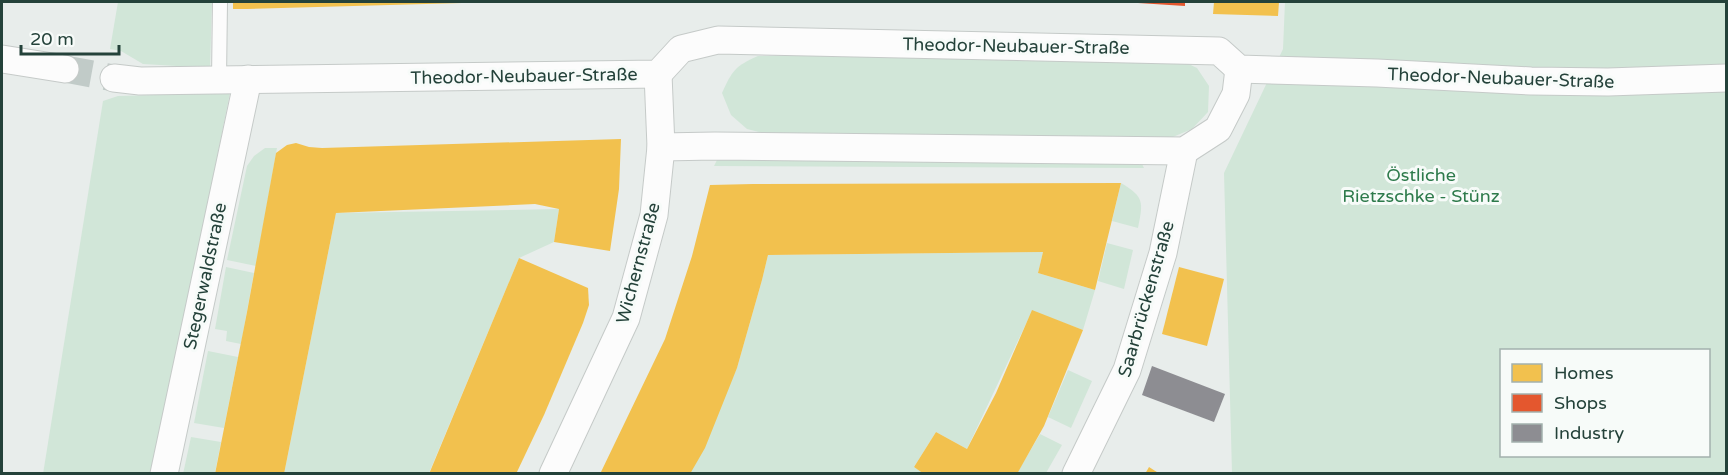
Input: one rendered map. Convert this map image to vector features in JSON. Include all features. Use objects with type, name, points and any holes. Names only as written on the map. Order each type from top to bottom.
[{"type":"street","name":"Theodor-Neubauer-Straße","points":[[114,78],[140,81],[658,74],[681,48],[718,40],[1220,51],[1239,69],[1531,81],[1608,82],[1726,78]]},
{"type":"street","points":[[2,59],[64,69]]},
{"type":"street","points":[[661,147],[1184,151],[1218,129],[1236,94],[1239,69]]},
{"type":"street","name":"Wichernstraße","points":[[553,474],[626,318],[654,216],[661,147],[658,74]]},
{"type":"street","name":"Stegerwaldstraße","points":[[164,474],[248,79]]},
{"type":"street","name":"Saarbrückenstraße","points":[[1076,474],[1127,370],[1163,253],[1184,151]]},
{"type":"lane","points":[[219,79],[220,8]]},
{"type":"green space","points":[[118,2],[212,2],[210,68],[143,64],[121,51],[110,49]]},
{"type":"green space","name":"Östliche Rietzschke - Stünz","points":[[1285,2],[1726,2],[1726,473],[1232,473],[1224,173],[1283,49]]},
{"type":"green space","points":[[1145,55],[1178,59],[1197,68],[1209,86],[1208,112],[1192,129],[1168,139],[767,134],[747,129],[731,115],[722,93],[735,70],[758,56]]},
{"type":"green space","points":[[230,93],[153,473],[43,474],[103,101],[118,96]]},
{"type":"green space","points":[[265,148],[277,148],[256,266],[227,260],[247,166],[254,156]]},
{"type":"green space","points":[[724,156],[1141,162],[1144,168],[714,166],[717,160]]},
{"type":"green space","points":[[1121,183],[1134,192],[1140,201],[1141,212],[1138,228],[1112,221]]},
{"type":"green space","points":[[559,209],[554,242],[519,258],[429,473],[284,474],[336,213]]},
{"type":"green space","points":[[1107,243],[1133,250],[1124,289],[1098,281]]},
{"type":"green space","points":[[1043,252],[1038,273],[1095,290],[1083,330],[1032,311],[967,449],[936,432],[914,467],[924,473],[690,474],[737,368],[768,255]]},
{"type":"green space","points":[[226,267],[254,273],[241,344],[226,341],[227,331],[215,329]]},
{"type":"green space","points":[[208,351],[238,357],[224,428],[194,423]]},
{"type":"green space","points":[[1068,370],[1092,381],[1071,428],[1048,417]]},
{"type":"green space","points":[[1040,434],[1062,445],[1046,473],[1017,473]]},
{"type":"green space","points":[[191,437],[221,442],[215,473],[183,474]]},
{"type":"building: Homes","points":[[233,2],[462,2],[462,3],[233,9]]},
{"type":"building: Homes","points":[[1214,2],[1279,2],[1278,16],[1213,14]]},
{"type":"building: Homes","points":[[621,139],[619,189],[610,251],[554,242],[559,209],[535,204],[336,213],[284,474],[215,474],[276,153],[287,145],[296,143],[322,148]]},
{"type":"building: Homes","points":[[1121,183],[1095,290],[1038,273],[1043,252],[768,255],[737,368],[705,448],[690,474],[600,474],[665,339],[692,256],[710,185]]},
{"type":"building: Homes","points":[[519,258],[588,288],[589,305],[583,323],[516,474],[429,474]]},
{"type":"building: Homes","points":[[1179,267],[1224,279],[1207,346],[1162,334]]},
{"type":"building: Homes","points":[[1032,310],[1083,330],[1044,426],[1017,474],[924,474],[914,467],[936,432],[967,449],[996,393]]},
{"type":"building: Homes","points":[[1149,467],[1160,474],[1145,474]]},
{"type":"building: Shops","points":[[1185,2],[1185,6],[1138,3]]},
{"type":"building: Industry","points":[[1152,366],[1225,394],[1214,422],[1142,395]]},
{"type":"tunnel","points":[[65,69],[114,78]]}]
